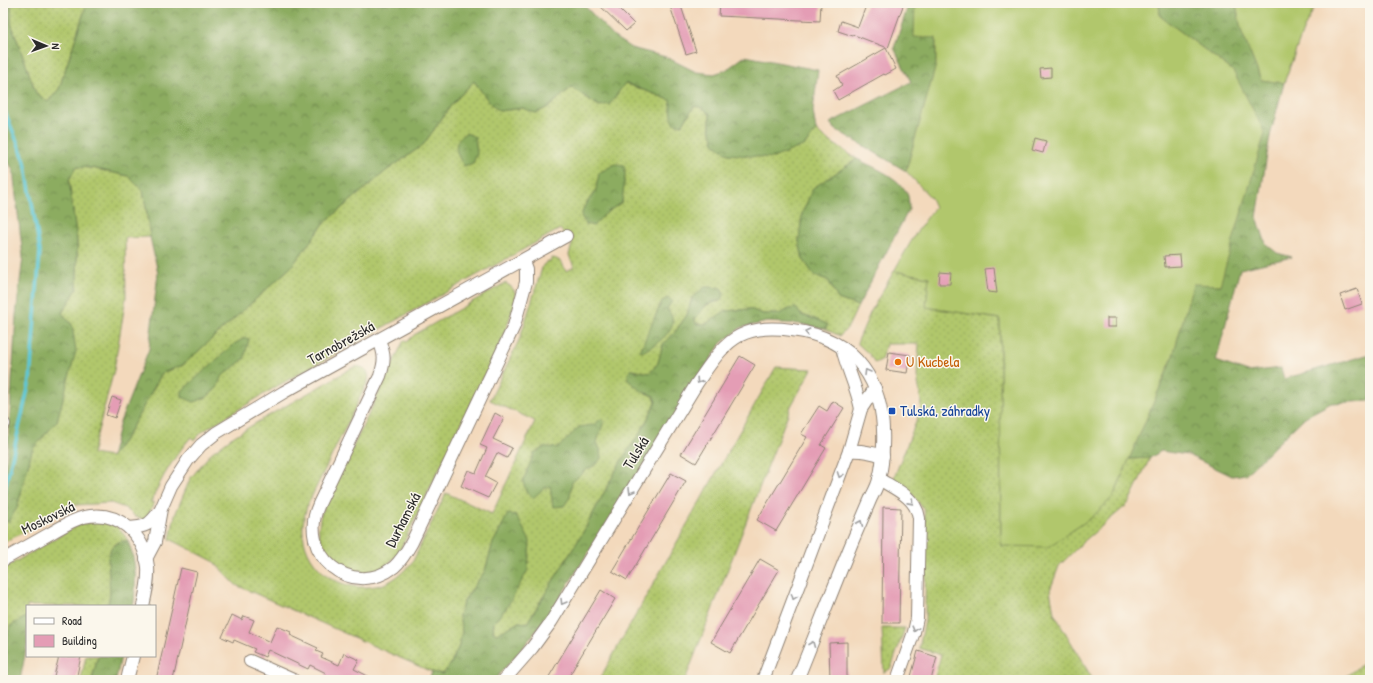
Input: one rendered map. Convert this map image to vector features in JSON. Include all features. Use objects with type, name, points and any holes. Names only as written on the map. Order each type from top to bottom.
[{"type":"street","name":"Tarnobrežská","points":[[146,559],[154,542],[161,509],[171,486],[188,460],[201,445],[216,433],[284,392],[566,236]]},
{"type":"street","name":"Durhamská","points":[[379,340],[384,352],[384,362],[380,376],[319,504],[313,520],[314,538],[320,555],[337,571],[359,578],[369,578],[395,566],[401,560],[412,542],[514,326],[526,282],[526,269],[523,261]]},
{"type":"street","name":"Tulská","points":[[504,680],[532,648],[551,622],[697,383],[713,360],[726,344],[737,336],[749,332],[776,329],[803,331],[815,334],[842,348],[863,365],[875,388],[882,411],[883,426],[883,456],[879,479],[798,680]]},
{"type":"street","points":[[842,348],[859,396],[861,409]]},
{"type":"street","points":[[763,680],[849,451],[861,409],[875,388]]},
{"type":"street","points":[[849,451],[859,450],[883,456]]},
{"type":"street","points":[[879,479],[908,498],[918,510],[919,518],[917,618],[914,632],[897,680]]},
{"type":"street","name":"Tarnobrežská","points":[[129,528],[146,525],[151,522],[161,509]]},
{"type":"street","name":"Moskovská","points":[[3,560],[72,521],[85,517],[98,516],[110,518],[123,522],[129,528]]},
{"type":"street","points":[[129,528],[135,533],[143,547],[148,568],[147,590],[143,605]]},
{"type":"street","points":[[128,680],[133,657]]},
{"type":"street","points":[[250,661],[273,676],[293,680]]},
{"type":"green space","points":[[3,3],[11,3],[11,23],[36,93],[48,102],[59,89],[87,3],[582,3],[614,37],[631,48],[666,57],[696,72],[714,74],[726,70],[745,56],[818,70],[813,111],[816,130],[805,145],[773,158],[728,154],[714,143],[710,128],[710,114],[703,108],[694,106],[682,125],[673,123],[670,100],[625,83],[610,104],[599,106],[571,87],[549,107],[535,113],[523,108],[499,111],[489,102],[474,81],[452,104],[423,145],[386,171],[325,222],[291,267],[183,365],[162,373],[127,436],[111,457],[120,422],[149,349],[158,273],[150,237],[143,191],[128,176],[92,168],[76,167],[69,180],[77,242],[77,289],[62,313],[72,325],[76,351],[57,421],[32,450],[17,508],[8,522],[3,520],[3,483],[8,445],[16,315],[23,257],[13,170],[3,152]]},
{"type":"green space","points":[[11,3],[87,3],[59,89],[48,102],[36,93],[11,23]]},
{"type":"green space","points":[[909,3],[915,3],[936,38],[936,65],[906,171],[835,129],[830,123],[911,82],[894,48]]},
{"type":"green space","points":[[915,3],[1159,3],[1160,16],[1233,71],[1265,133],[1220,285],[1193,284],[1172,359],[1113,497],[1091,518],[1048,547],[1001,546],[1000,319],[926,307],[929,277],[894,271],[916,233],[935,207],[931,198],[906,171],[936,65],[936,38],[914,37]]},
{"type":"green space","points":[[1159,3],[1236,3],[1241,30],[1261,80],[1284,83],[1270,136],[1257,217],[1266,244],[1277,253],[1292,257],[1240,269],[1216,361],[1248,372],[1281,368],[1284,379],[1370,354],[1370,401],[1331,403],[1305,417],[1246,474],[1232,476],[1188,455],[1161,451],[1150,458],[1129,459],[1172,359],[1193,283],[1220,285],[1233,71],[1160,16]]},
{"type":"green space","points":[[1236,3],[1317,3],[1304,28],[1284,83],[1261,80],[1241,30]]},
{"type":"green space","points":[[474,81],[489,102],[499,111],[523,108],[535,113],[549,107],[571,87],[599,106],[625,83],[670,100],[682,125],[694,106],[703,108],[710,114],[710,128],[805,145],[816,130],[822,136],[857,159],[813,189],[802,214],[799,241],[803,259],[814,275],[828,280],[838,299],[858,306],[848,327],[840,336],[825,329],[828,325],[789,309],[781,314],[763,314],[750,309],[726,311],[706,324],[696,324],[695,319],[706,305],[722,300],[692,298],[687,315],[675,332],[663,344],[658,363],[650,373],[631,370],[643,392],[654,396],[656,402],[642,430],[621,461],[581,536],[527,623],[519,622],[497,634],[493,632],[494,622],[507,607],[493,543],[485,571],[465,599],[459,615],[462,631],[459,646],[450,666],[443,674],[432,672],[236,585],[213,561],[170,539],[175,515],[190,479],[211,453],[231,438],[261,420],[356,367],[362,367],[367,371],[369,377],[368,381],[307,506],[304,519],[303,533],[306,546],[318,567],[338,582],[350,586],[363,587],[382,585],[397,577],[413,561],[446,493],[492,514],[535,421],[490,400],[520,338],[543,265],[548,261],[551,261],[551,258],[554,258],[559,260],[566,271],[574,267],[569,255],[572,244],[560,229],[279,385],[202,432],[194,440],[191,437],[173,460],[159,484],[151,502],[154,503],[146,519],[142,520],[125,508],[111,503],[75,505],[3,543],[3,520],[8,521],[17,508],[32,450],[57,421],[72,325],[62,313],[77,289],[77,242],[69,180],[76,167],[92,168],[128,176],[143,191],[150,237],[125,238],[126,297],[114,370],[92,454],[111,457],[127,436],[162,373],[183,365],[291,267],[325,222],[386,171],[423,145],[452,104]],"holes":[[[596,190],[623,190],[622,202],[606,213],[593,226],[584,207]]]},
{"type":"green space","points":[[466,133],[475,137],[477,154],[473,163],[464,166],[456,148],[458,140]]},
{"type":"green space","points":[[857,159],[879,169],[893,178],[905,190],[909,201],[909,209],[858,306],[838,299],[828,280],[814,275],[803,259],[799,241],[802,214],[813,188]]},
{"type":"green space","points":[[615,164],[624,165],[625,175],[622,202],[606,213],[593,226],[586,224],[581,216],[584,207],[596,190],[599,173]]},
{"type":"green space","points":[[894,271],[929,277],[927,307],[1000,319],[1001,546],[1113,497],[1129,459],[1150,458],[1128,504],[1083,542],[1059,566],[1050,590],[1054,613],[1093,680],[934,680],[941,655],[919,648],[925,621],[926,527],[924,510],[912,494],[893,480],[920,412],[921,401],[917,376],[919,344],[886,344],[881,360],[875,363],[869,354],[857,343],[871,311]]},
{"type":"green space","points":[[505,283],[514,290],[516,300],[502,340],[398,554],[384,567],[373,571],[352,571],[342,567],[326,553],[322,544],[319,531],[321,514],[404,340],[407,342],[414,335]]},
{"type":"green space","points":[[705,287],[721,288],[724,294],[722,300],[706,305],[695,319],[696,324],[706,324],[725,311],[750,309],[763,314],[780,314],[789,309],[796,308],[801,315],[818,320],[828,325],[825,329],[800,324],[768,322],[742,327],[721,343],[552,610],[521,650],[494,680],[429,680],[432,672],[443,674],[450,665],[459,646],[462,631],[459,615],[465,599],[485,571],[493,543],[508,514],[516,515],[530,541],[528,570],[507,607],[494,622],[493,632],[497,634],[519,622],[527,623],[581,536],[621,461],[642,430],[656,402],[654,396],[643,392],[628,380],[628,373],[631,370],[650,373],[658,363],[663,344],[675,332],[687,315],[692,298]]},
{"type":"green space","points":[[669,298],[672,301],[667,309],[672,317],[671,328],[657,343],[642,352],[640,351],[662,301]]},
{"type":"green space","points":[[245,338],[249,339],[244,359],[221,377],[217,388],[207,397],[194,402],[182,397],[182,391],[234,344]]},
{"type":"green space","points":[[776,367],[812,369],[791,406],[685,680],[599,680]]},
{"type":"green space","points":[[601,419],[604,421],[597,442],[600,449],[601,458],[597,464],[586,470],[572,482],[570,497],[564,506],[553,507],[550,486],[544,488],[533,498],[526,492],[523,481],[534,453],[545,447],[558,448],[579,427],[593,425]]},
{"type":"green space","points":[[97,522],[116,526],[128,541],[119,542],[113,546],[110,553],[108,560],[110,586],[108,605],[26,605],[26,617],[3,655],[3,569],[80,524]]},
{"type":"green space","points":[[121,541],[128,541],[134,564],[135,578],[133,605],[108,605],[110,593],[108,558],[111,548]]},
{"type":"green space","points":[[26,617],[26,650],[20,680],[3,680],[3,655],[10,626]]},
{"type":"green space","points":[[882,628],[905,628],[891,668],[884,673]]},
{"type":"green space","points":[[1370,652],[1370,680],[1341,680],[1361,665]]},
{"type":"green space","points":[[86,657],[98,657],[92,680],[81,680]]},
{"type":"green space","points":[[98,657],[121,657],[116,680],[92,680]]},
{"type":"building","points":[[597,3],[613,3],[634,24],[626,31]]},
{"type":"building","points":[[669,3],[680,3],[696,51],[686,54]]},
{"type":"building","points":[[720,3],[821,3],[820,21],[719,16]]},
{"type":"building","points":[[867,3],[904,3],[888,48],[854,35],[853,36],[838,31],[841,21],[858,27]]},
{"type":"building","points":[[886,48],[896,69],[885,75],[884,74],[838,100],[833,91],[842,85],[837,76]]},
{"type":"building","points":[[1051,68],[1051,77],[1041,78],[1040,69]]},
{"type":"building","points":[[1035,138],[1046,141],[1043,153],[1032,150]]},
{"type":"building","points":[[1180,255],[1181,266],[1165,267],[1164,256]]},
{"type":"building","points":[[994,268],[997,293],[988,292],[985,269]]},
{"type":"building","points":[[940,272],[951,273],[950,284],[939,284]]},
{"type":"building","points":[[1357,289],[1362,304],[1345,310],[1340,295]]},
{"type":"building","points":[[1107,318],[1116,318],[1116,327],[1107,327]]},
{"type":"building","name":"U Kucbela","points":[[889,352],[910,355],[907,373],[886,370]]},
{"type":"building","points":[[740,356],[755,365],[696,463],[681,454]]},
{"type":"building","points":[[112,397],[121,400],[115,418],[106,415]]},
{"type":"building","points":[[833,401],[844,408],[821,445],[826,448],[776,531],[757,520],[807,437],[801,434],[819,406],[827,411]]},
{"type":"building","points":[[495,413],[504,418],[493,439],[512,448],[507,458],[497,453],[485,477],[496,483],[488,498],[461,486],[468,470],[476,473],[487,448],[480,445]]},
{"type":"building","points":[[671,473],[686,481],[627,580],[612,571]]},
{"type":"building","points":[[883,507],[901,508],[899,623],[882,623]]},
{"type":"building","points":[[760,559],[779,570],[730,653],[711,642]]},
{"type":"building","points":[[181,568],[197,572],[173,680],[156,680]]},
{"type":"building","points":[[601,590],[615,599],[567,680],[547,680]]},
{"type":"building","points":[[232,615],[242,620],[244,616],[254,620],[249,632],[270,642],[277,626],[291,632],[290,635],[318,648],[316,651],[323,654],[321,657],[339,665],[344,653],[359,660],[354,669],[376,680],[331,680],[324,677],[326,673],[310,665],[308,669],[268,650],[265,657],[253,652],[255,649],[234,640],[233,642],[222,637]]},
{"type":"building","points":[[847,642],[847,680],[830,680],[829,643]]},
{"type":"building","points":[[918,651],[937,657],[931,680],[910,680]]},
{"type":"building","points":[[59,657],[81,657],[76,680],[53,680]]},
{"type":"waterway","points":[[3,107],[25,161],[40,251],[30,380],[3,497]]},
{"type":"place","name":"U Kucbela","points":[[898,362]]},
{"type":"place","name":"Tulská, záhradky","points":[[892,411]]}]
